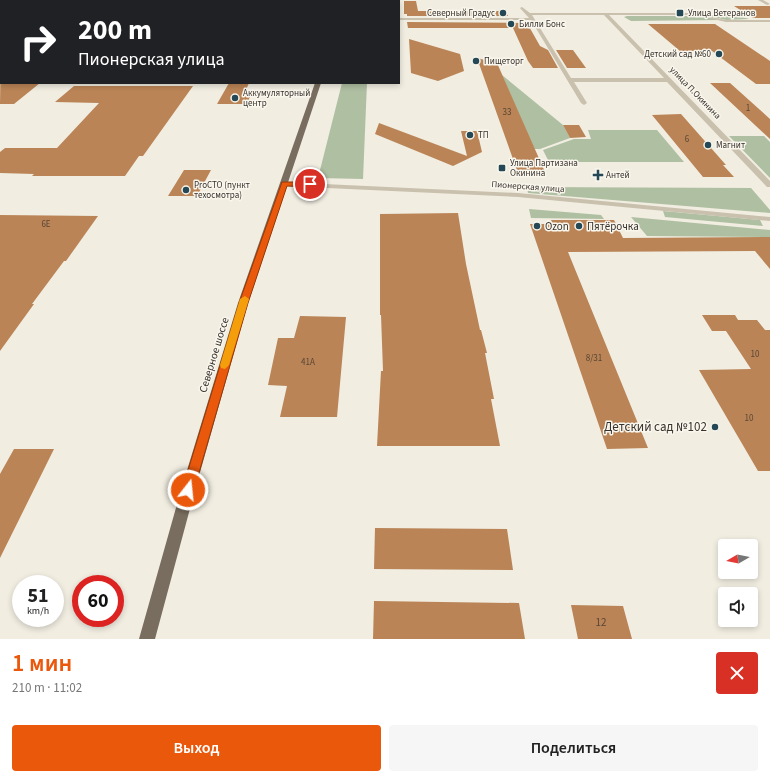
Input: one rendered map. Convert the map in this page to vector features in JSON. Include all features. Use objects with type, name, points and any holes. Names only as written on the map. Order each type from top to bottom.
[{"type":"main road","name":"Северное шоссе","points":[[147,639],[188,490],[239,318],[318,84]]},
{"type":"street","points":[[760,0],[768,4]]},
{"type":"street","points":[[522,8],[529,14],[540,30],[584,103]]},
{"type":"street","points":[[529,14],[695,14],[726,21],[770,21]]},
{"type":"street","name":"улица П.Окинина","points":[[606,14],[770,185]]},
{"type":"street","points":[[400,19],[532,19]]},
{"type":"street","points":[[570,80],[669,80]]},
{"type":"street","name":"Пионерская улица","points":[[284,184],[518,195],[770,219]]},
{"type":"green space","points":[[706,15],[736,15],[749,19],[726,20]]},
{"type":"green space","points":[[701,16],[720,20],[631,21],[624,17]]},
{"type":"green space","points":[[502,75],[563,125],[570,138],[540,149],[534,149]]},
{"type":"green space","points":[[342,84],[367,84],[363,179],[318,178]]},
{"type":"green space","points":[[588,130],[657,130],[684,162],[549,162],[543,150],[574,139],[591,139]]},
{"type":"green space","points":[[729,136],[764,136],[770,142],[770,178]]},
{"type":"green space","points":[[527,187],[751,188],[770,210],[770,213],[528,193]]},
{"type":"green space","points":[[529,209],[601,215],[604,219],[531,218]]},
{"type":"green space","points":[[663,211],[760,220],[763,226],[665,217]]},
{"type":"green space","points":[[631,217],[770,230],[770,237],[647,236]]},
{"type":"building","points":[[404,1],[416,1],[418,11],[506,11],[508,16],[407,16],[407,14],[404,14]]},
{"type":"building","points":[[734,6],[770,6],[770,18],[753,18]]},
{"type":"building","points":[[407,22],[527,23],[540,46],[548,50],[558,68],[533,68],[528,61],[513,28],[408,28]]},
{"type":"building","points":[[648,24],[715,24],[770,61],[770,84],[756,84],[712,51],[680,51]]},
{"type":"building","points":[[409,39],[460,54],[464,71],[438,81],[411,73]]},
{"type":"building","points":[[556,50],[573,50],[586,68],[567,68]]},
{"type":"building","points":[[477,58],[497,63],[545,172],[518,173]]},
{"type":"building","points":[[710,83],[730,83],[770,119],[770,139]]},
{"type":"building","points":[[0,84],[39,84],[14,104],[0,104]]},
{"type":"building","points":[[228,84],[249,84],[245,92],[253,92],[246,104],[217,104]]},
{"type":"building","points":[[74,86],[193,86],[143,156],[139,156],[125,176],[32,176],[34,174],[0,173],[0,152],[5,148],[57,148],[99,103],[55,102]]},
{"type":"building","points":[[681,114],[726,165],[723,165],[734,177],[703,177],[652,115]]},
{"type":"building","points":[[379,123],[467,156],[461,131],[477,131],[482,152],[453,166],[375,134]]},
{"type":"building","points":[[563,125],[579,125],[586,137],[570,138]]},
{"type":"building","points":[[184,170],[211,170],[197,196],[168,196]]},
{"type":"building","points":[[458,213],[466,264],[480,330],[487,353],[485,353],[494,399],[491,399],[500,446],[377,446],[381,371],[383,371],[380,315],[380,214]]},
{"type":"building","points":[[0,215],[98,216],[66,261],[64,261],[32,304],[34,304],[0,351]]},
{"type":"building","points":[[551,220],[614,220],[623,238],[770,237],[770,269],[755,251],[568,252],[648,448],[607,449],[530,224],[553,224]]},
{"type":"building","points":[[702,315],[735,315],[738,320],[757,320],[765,330],[770,330],[770,471],[758,471],[699,370],[751,369],[726,331],[712,331]]},
{"type":"building","points":[[300,316],[346,317],[337,417],[280,417],[287,386],[268,385],[278,338],[294,338]]},
{"type":"building","points":[[14,449],[54,449],[0,558],[0,474]]},
{"type":"building","points":[[375,528],[507,529],[513,570],[374,569]]},
{"type":"building","points":[[374,601],[519,603],[525,639],[373,639]]},
{"type":"building","points":[[571,605],[623,606],[632,639],[578,639]]},
{"type":"slow traffic","points":[[225,365],[245,299]]},
{"type":"place","name":"Северный Градус","points":[[503,13]]},
{"type":"place","name":"Улица Ветеранов","points":[[680,13]]},
{"type":"place","name":"Билли Бонс","points":[[511,24]]},
{"type":"place","name":"Детский сад №60","points":[[719,54]]},
{"type":"place","name":"Пищеторг","points":[[476,61]]},
{"type":"place","name":"Аккумуляторный центр","points":[[235,98]]},
{"type":"place","name":"ТП","points":[[470,135]]},
{"type":"place","name":"Магнит","points":[[708,145]]},
{"type":"place","name":"Улица Партизана Окинина","points":[[502,168]]},
{"type":"place","name":"Антей","points":[[598,175]]},
{"type":"place","name":"ProСТО (пункт техосмотра)","points":[[186,190]]},
{"type":"place","name":"Ozon","points":[[537,226]]},
{"type":"place","name":"Пятёрочка","points":[[579,226]]},
{"type":"place","name":"Детский сад №102","points":[[715,427]]},
{"type":"route","points":[[188,490],[243,303],[284,184],[310,184]]}]
